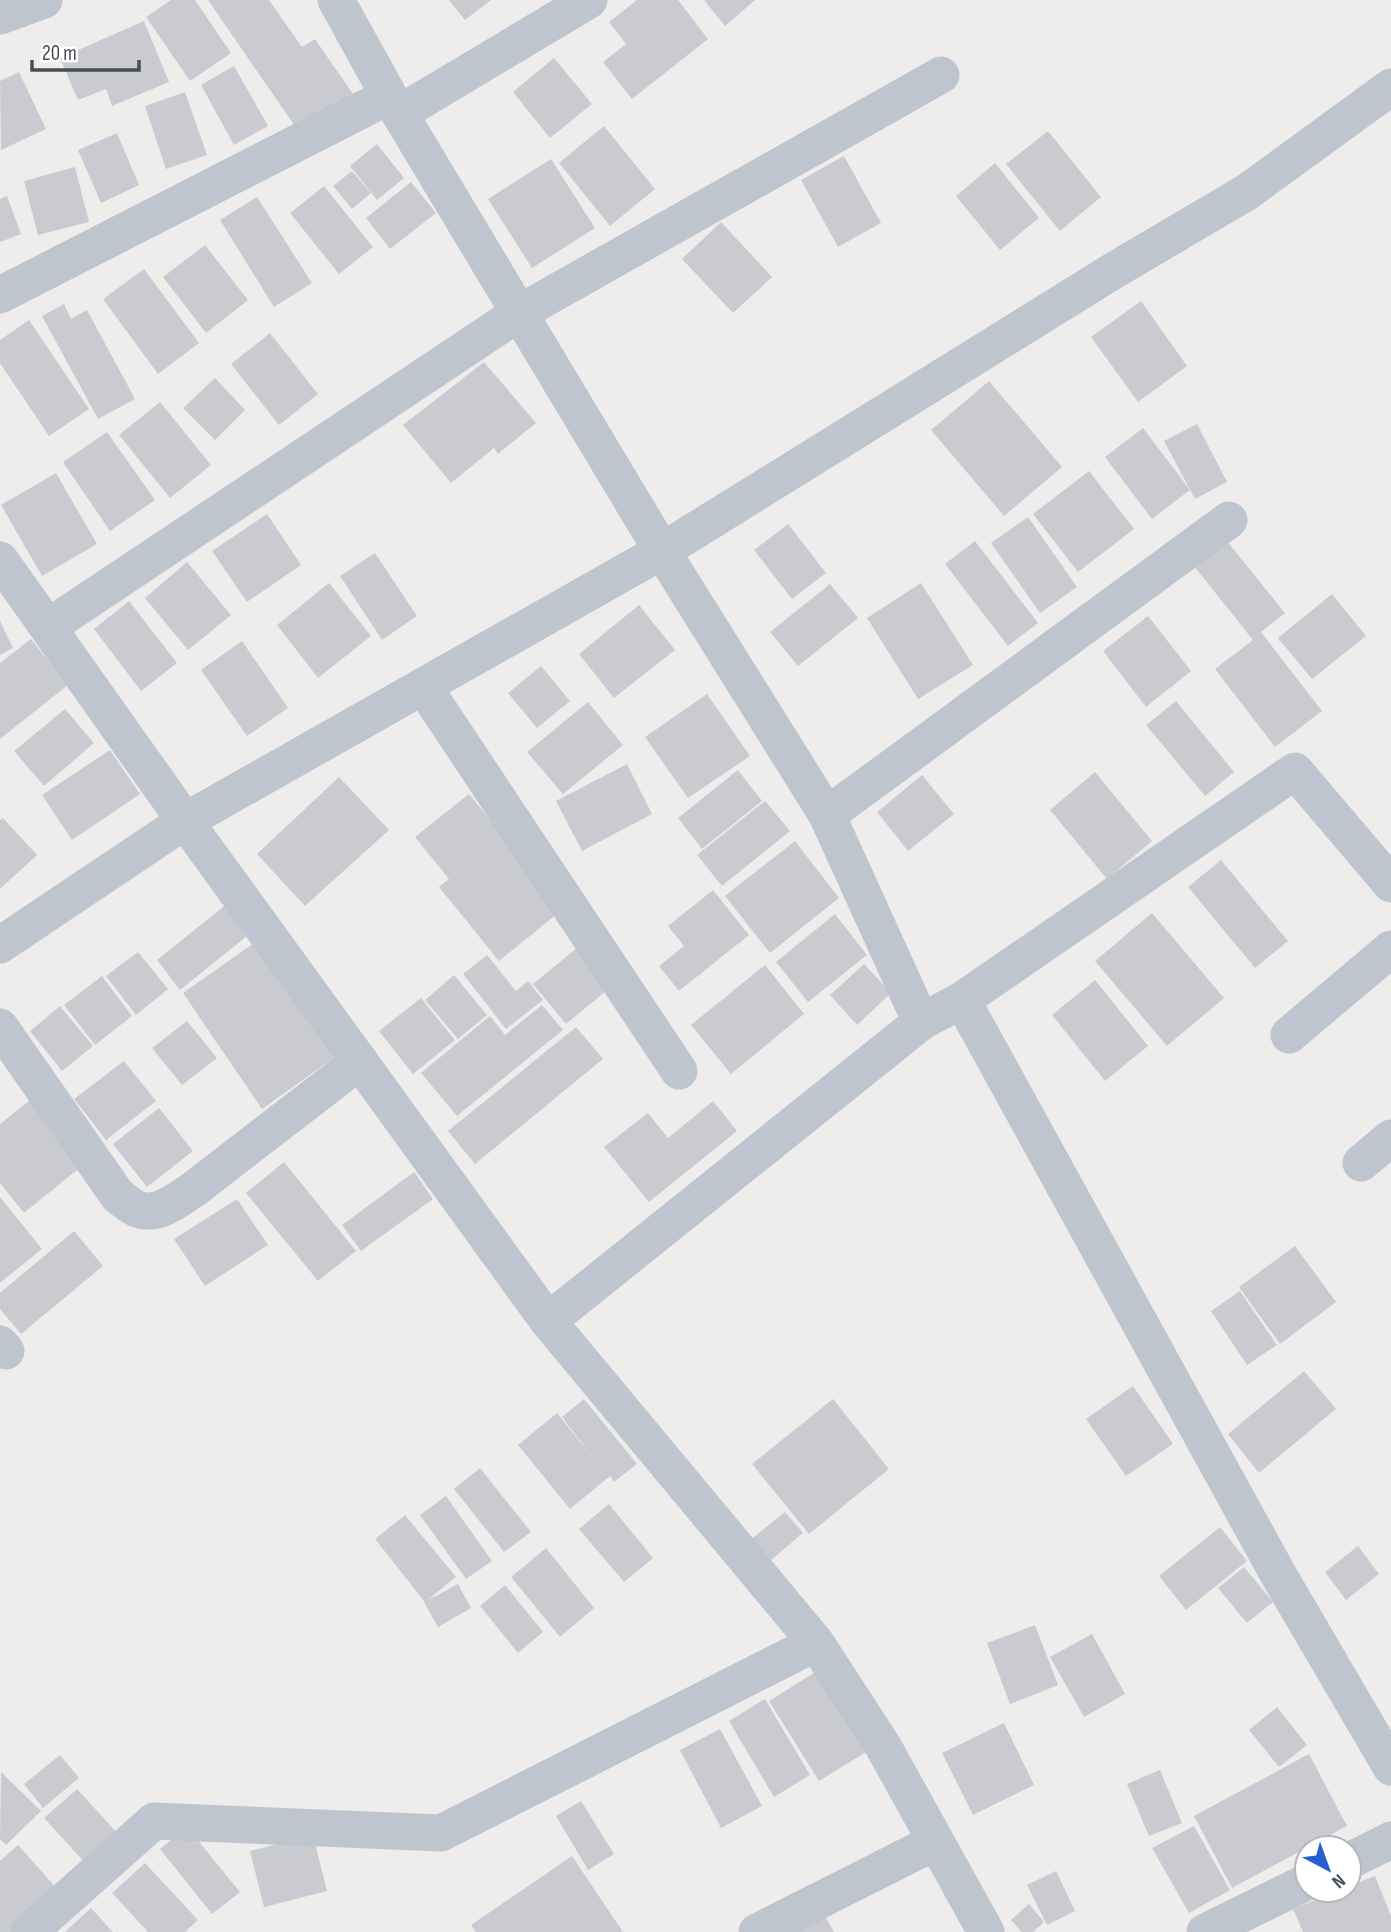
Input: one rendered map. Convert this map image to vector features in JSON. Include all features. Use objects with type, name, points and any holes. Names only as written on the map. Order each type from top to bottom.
[{"type":"street","points":[[0,16],[44,0]]},
{"type":"street","points":[[336,0],[394,104],[662,551],[827,815],[921,1022]]},
{"type":"street","points":[[0,295],[394,104],[589,0]]},
{"type":"street","points":[[48,627],[519,313],[942,75]]},
{"type":"street","points":[[0,945],[186,821],[662,551],[1113,271],[1247,192],[1391,87]]},
{"type":"street","points":[[827,815],[1229,520]]},
{"type":"street","points":[[0,560],[548,1321],[816,1643],[883,1746],[986,1932]]},
{"type":"street","points":[[423,686],[679,1071]]},
{"type":"street","points":[[548,1321],[921,1022],[962,1000],[1294,771],[1391,884]]},
{"type":"street","points":[[1289,1035],[1391,949]]},
{"type":"street","points":[[962,1000],[1278,1574],[1391,1767]]},
{"type":"street","points":[[0,1027],[118,1196],[137,1209],[152,1211],[173,1204],[194,1189],[360,1061]]},
{"type":"street","points":[[1361,1163],[1391,1138]]},
{"type":"street","points":[[29,1932],[154,1821],[441,1833],[816,1643]]},
{"type":"street","points":[[1363,1854],[1391,1840]]},
{"type":"street","points":[[757,1932],[935,1842]]},
{"type":"street","points":[[1205,1932],[1293,1889]]},
{"type":"building","points":[[171,0],[195,0],[231,53],[190,81],[146,17]]},
{"type":"building","points":[[208,0],[269,0],[302,47],[315,39],[355,97],[301,135]]},
{"type":"building","points":[[449,0],[491,0],[465,20]]},
{"type":"building","points":[[637,0],[678,0],[708,39],[632,99],[603,62],[626,44],[609,22]]},
{"type":"building","points":[[704,0],[755,0],[725,26]]},
{"type":"building","points":[[144,21],[169,82],[112,106],[106,89],[78,100],[60,58]]},
{"type":"building","points":[[554,58],[592,104],[550,138],[513,92]]},
{"type":"building","points":[[234,66],[268,126],[234,145],[201,85]]},
{"type":"building","points":[[19,72],[46,129],[1,150],[0,81]]},
{"type":"building","points":[[185,92],[207,155],[166,169],[145,106]]},
{"type":"building","points":[[604,126],[655,189],[610,226],[559,163]]},
{"type":"building","points":[[1048,131],[1101,197],[1060,231],[1006,164]]},
{"type":"building","points":[[117,133],[139,185],[101,203],[78,150]]},
{"type":"building","points":[[377,144],[404,178],[377,200],[350,166]]},
{"type":"building","points":[[844,156],[881,223],[838,247],[801,180]]},
{"type":"building","points":[[551,159],[595,228],[532,268],[488,199]]},
{"type":"building","points":[[995,163],[1039,218],[1000,250],[956,196]]},
{"type":"building","points":[[75,167],[89,222],[38,235],[24,181]]},
{"type":"building","points":[[352,171],[371,193],[352,209],[333,186]]},
{"type":"building","points":[[411,182],[436,213],[390,249],[366,218]]},
{"type":"building","points":[[324,186],[373,247],[339,274],[290,213]]},
{"type":"building","points":[[7,196],[21,234],[0,242],[0,199]]},
{"type":"building","points":[[257,197],[312,283],[274,307],[220,220]]},
{"type":"building","points":[[721,222],[772,277],[733,313],[682,259]]},
{"type":"building","points":[[205,245],[248,300],[206,333],[163,277]]},
{"type":"building","points":[[144,269],[199,343],[158,374],[103,299]]},
{"type":"building","points":[[1141,301],[1187,366],[1138,402],[1091,337]]},
{"type":"building","points":[[64,304],[71,319],[87,310],[135,399],[98,419],[42,316]]},
{"type":"building","points":[[29,320],[89,409],[49,436],[0,363],[0,340]]},
{"type":"building","points":[[270,333],[318,394],[279,425],[231,364]]},
{"type":"building","points":[[484,362],[536,423],[498,454],[494,448],[451,483],[403,425]]},
{"type":"building","points":[[215,378],[245,410],[215,440],[183,408]]},
{"type":"building","points":[[989,381],[1062,467],[1004,516],[931,430]]},
{"type":"building","points":[[160,402],[211,465],[170,498],[119,435]]},
{"type":"building","points":[[1197,424],[1227,482],[1195,499],[1164,441]]},
{"type":"building","points":[[1143,428],[1190,490],[1152,519],[1105,457]]},
{"type":"building","points":[[107,432],[155,500],[110,531],[63,462]]},
{"type":"building","points":[[1089,471],[1134,529],[1078,572],[1033,514]]},
{"type":"building","points":[[56,473],[97,544],[42,576],[1,505]]},
{"type":"building","points":[[267,514],[301,565],[247,602],[212,551]]},
{"type":"building","points":[[1028,517],[1077,587],[1040,613],[991,543]]},
{"type":"building","points":[[788,524],[826,573],[792,599],[754,550]]},
{"type":"building","points":[[1226,540],[1285,613],[1261,632],[1322,711],[1275,747],[1215,669],[1253,640],[1194,566]]},
{"type":"building","points":[[975,541],[1038,623],[1008,646],[945,564]]},
{"type":"building","points":[[375,553],[417,616],[382,640],[340,576]]},
{"type":"building","points":[[187,562],[231,615],[188,650],[145,598]]},
{"type":"building","points":[[329,583],[371,636],[318,678],[277,625]]},
{"type":"building","points":[[921,583],[973,665],[918,699],[867,618]]},
{"type":"building","points":[[830,584],[858,618],[798,666],[770,632]]},
{"type":"building","points":[[1332,594],[1366,636],[1312,679],[1278,638]]},
{"type":"building","points":[[129,601],[177,663],[141,691],[94,629]]},
{"type":"building","points":[[639,605],[675,650],[614,698],[579,654]]},
{"type":"building","points":[[1148,616],[1191,671],[1146,707],[1103,651]]},
{"type":"building","points":[[0,621],[13,648],[0,655]]},
{"type":"building","points":[[31,639],[68,685],[0,739],[0,663]]},
{"type":"building","points":[[242,641],[288,708],[247,736],[201,670]]},
{"type":"building","points":[[541,666],[570,701],[537,728],[508,693]]},
{"type":"building","points":[[707,694],[750,756],[688,798],[645,737]]},
{"type":"building","points":[[1176,701],[1234,772],[1205,796],[1146,725]]},
{"type":"building","points":[[588,702],[623,745],[563,794],[527,752]]},
{"type":"building","points":[[65,709],[94,743],[44,786],[14,751]]},
{"type":"building","points":[[110,750],[140,794],[72,840],[42,795]]},
{"type":"building","points":[[627,764],[652,814],[582,851],[556,801]]},
{"type":"building","points":[[738,770],[762,801],[702,849],[678,818]]},
{"type":"building","points":[[1095,772],[1152,841],[1107,879],[1050,810]]},
{"type":"building","points":[[922,775],[954,814],[908,851],[877,812]]},
{"type":"building","points":[[339,777],[389,830],[305,906],[257,854]]},
{"type":"building","points":[[469,794],[563,909],[499,961],[439,887],[449,879],[415,837]]},
{"type":"building","points":[[765,801],[790,831],[722,886],[697,855]]},
{"type":"building","points":[[3,818],[37,855],[0,889],[0,820]]},
{"type":"building","points":[[795,841],[839,898],[770,953],[725,896]]},
{"type":"building","points":[[1221,860],[1288,941],[1255,968],[1188,887]]},
{"type":"building","points":[[713,890],[749,935],[679,991],[659,966],[684,946],[668,926]]},
{"type":"building","points":[[228,903],[252,932],[180,990],[157,960]]},
{"type":"building","points":[[1152,913],[1224,998],[1167,1046],[1095,961]]},
{"type":"building","points":[[835,914],[867,955],[808,1002],[776,962]]},
{"type":"building","points":[[258,940],[339,1054],[262,1109],[183,993]]},
{"type":"building","points":[[578,947],[611,987],[566,1024],[533,984]]},
{"type":"building","points":[[138,952],[168,989],[136,1015],[106,976]]},
{"type":"building","points":[[487,955],[516,991],[528,981],[543,1000],[506,1029],[463,974]]},
{"type":"building","points":[[864,964],[891,993],[857,1025],[830,995]]},
{"type":"building","points":[[765,965],[804,1014],[731,1074],[691,1025]]},
{"type":"building","points":[[454,975],[487,1015],[458,1039],[425,1000]]},
{"type":"building","points":[[102,976],[132,1016],[95,1045],[64,1005]]},
{"type":"building","points":[[1095,980],[1148,1046],[1105,1081],[1052,1015]]},
{"type":"building","points":[[421,998],[455,1040],[413,1074],[379,1031]]},
{"type":"building","points":[[542,1005],[563,1030],[457,1116],[421,1073],[490,1016],[505,1035]]},
{"type":"building","points":[[60,1006],[93,1046],[62,1071],[30,1031]]},
{"type":"building","points":[[187,1021],[217,1058],[182,1085],[152,1048]]},
{"type":"building","points":[[576,1027],[603,1059],[475,1164],[448,1131]]},
{"type":"building","points":[[124,1061],[156,1101],[106,1140],[74,1099]]},
{"type":"building","points":[[38,1094],[83,1165],[24,1213],[0,1183],[0,1124]]},
{"type":"building","points":[[713,1101],[737,1131],[649,1202],[604,1147],[648,1113],[668,1138]]},
{"type":"building","points":[[159,1108],[193,1151],[147,1187],[113,1144]]},
{"type":"building","points":[[284,1162],[356,1251],[318,1281],[246,1193]]},
{"type":"building","points":[[414,1172],[433,1199],[361,1251],[342,1225]]},
{"type":"building","points":[[0,1197],[42,1249],[0,1283]]},
{"type":"building","points":[[237,1199],[268,1245],[205,1286],[174,1239]]},
{"type":"building","points":[[74,1231],[103,1266],[21,1334],[0,1309],[0,1293]]},
{"type":"building","points":[[1295,1246],[1336,1302],[1280,1344],[1239,1287]]},
{"type":"building","points":[[1240,1291],[1277,1345],[1247,1365],[1211,1311]]},
{"type":"building","points":[[1304,1371],[1336,1409],[1259,1473],[1228,1434]]},
{"type":"building","points":[[1133,1386],[1173,1444],[1126,1476],[1086,1419]]},
{"type":"building","points":[[584,1399],[637,1464],[614,1482],[610,1476],[570,1509],[518,1445],[557,1413],[594,1459],[562,1417]]},
{"type":"building","points":[[833,1399],[889,1469],[809,1534],[752,1464]]},
{"type":"building","points":[[480,1468],[531,1532],[504,1552],[454,1489]]},
{"type":"building","points":[[446,1496],[492,1561],[466,1579],[420,1515]]},
{"type":"building","points":[[609,1504],[653,1558],[624,1582],[579,1529]]},
{"type":"building","points":[[785,1512],[803,1533],[769,1562],[750,1540]]},
{"type":"building","points":[[405,1515],[456,1577],[425,1602],[375,1539]]},
{"type":"building","points":[[1220,1527],[1247,1561],[1186,1610],[1159,1576]]},
{"type":"building","points":[[1358,1546],[1379,1574],[1346,1600],[1325,1572]]},
{"type":"building","points":[[546,1548],[594,1608],[560,1637],[511,1577]]},
{"type":"building","points":[[1244,1567],[1273,1602],[1247,1623],[1218,1588]]},
{"type":"building","points":[[458,1584],[471,1608],[438,1627],[424,1602]]},
{"type":"building","points":[[505,1585],[543,1632],[518,1653],[480,1606]]},
{"type":"building","points":[[1035,1625],[1058,1685],[1010,1704],[987,1643]]},
{"type":"building","points":[[1092,1634],[1125,1694],[1084,1717],[1050,1657]]},
{"type":"building","points":[[817,1671],[866,1752],[819,1781],[769,1701]]},
{"type":"building","points":[[765,1699],[810,1775],[774,1797],[729,1721]]},
{"type":"building","points":[[1277,1707],[1307,1745],[1279,1767],[1249,1730]]},
{"type":"building","points":[[1004,1723],[1034,1785],[973,1815],[942,1753]]},
{"type":"building","points":[[720,1729],[762,1806],[721,1828],[680,1750]]},
{"type":"building","points":[[1309,1754],[1347,1826],[1332,1834],[1293,1834],[1293,1855],[1232,1888],[1194,1816]]},
{"type":"building","points":[[60,1755],[79,1778],[43,1808],[24,1784]]},
{"type":"building","points":[[1160,1770],[1182,1823],[1149,1836],[1127,1784]]},
{"type":"building","points":[[1,1772],[41,1811],[6,1845],[0,1839]]},
{"type":"building","points":[[77,1789],[120,1836],[88,1866],[44,1818]]},
{"type":"building","points":[[581,1801],[614,1854],[588,1870],[556,1816]]},
{"type":"building","points":[[1194,1826],[1230,1890],[1189,1913],[1152,1848]]},
{"type":"building","points":[[187,1827],[240,1892],[212,1914],[160,1849]]},
{"type":"building","points":[[313,1835],[327,1891],[264,1907],[250,1851]]},
{"type":"building","points":[[18,1845],[60,1892],[16,1932],[0,1932],[0,1861]]},
{"type":"building","points":[[572,1856],[623,1932],[476,1932],[471,1925]]},
{"type":"building","points":[[145,1863],[198,1920],[185,1932],[148,1932],[112,1893]]},
{"type":"building","points":[[1056,1871],[1075,1911],[1047,1925],[1027,1885]]},
{"type":"building","points":[[1375,1876],[1391,1916],[1391,1932],[1303,1932],[1293,1909],[1305,1904],[1363,1904],[1363,1881]]},
{"type":"building","points":[[1029,1904],[1044,1922],[1033,1932],[1022,1932],[1011,1920]]},
{"type":"building","points":[[91,1908],[113,1932],[65,1932]]},
{"type":"building","points":[[825,1916],[834,1932],[795,1932]]}]
